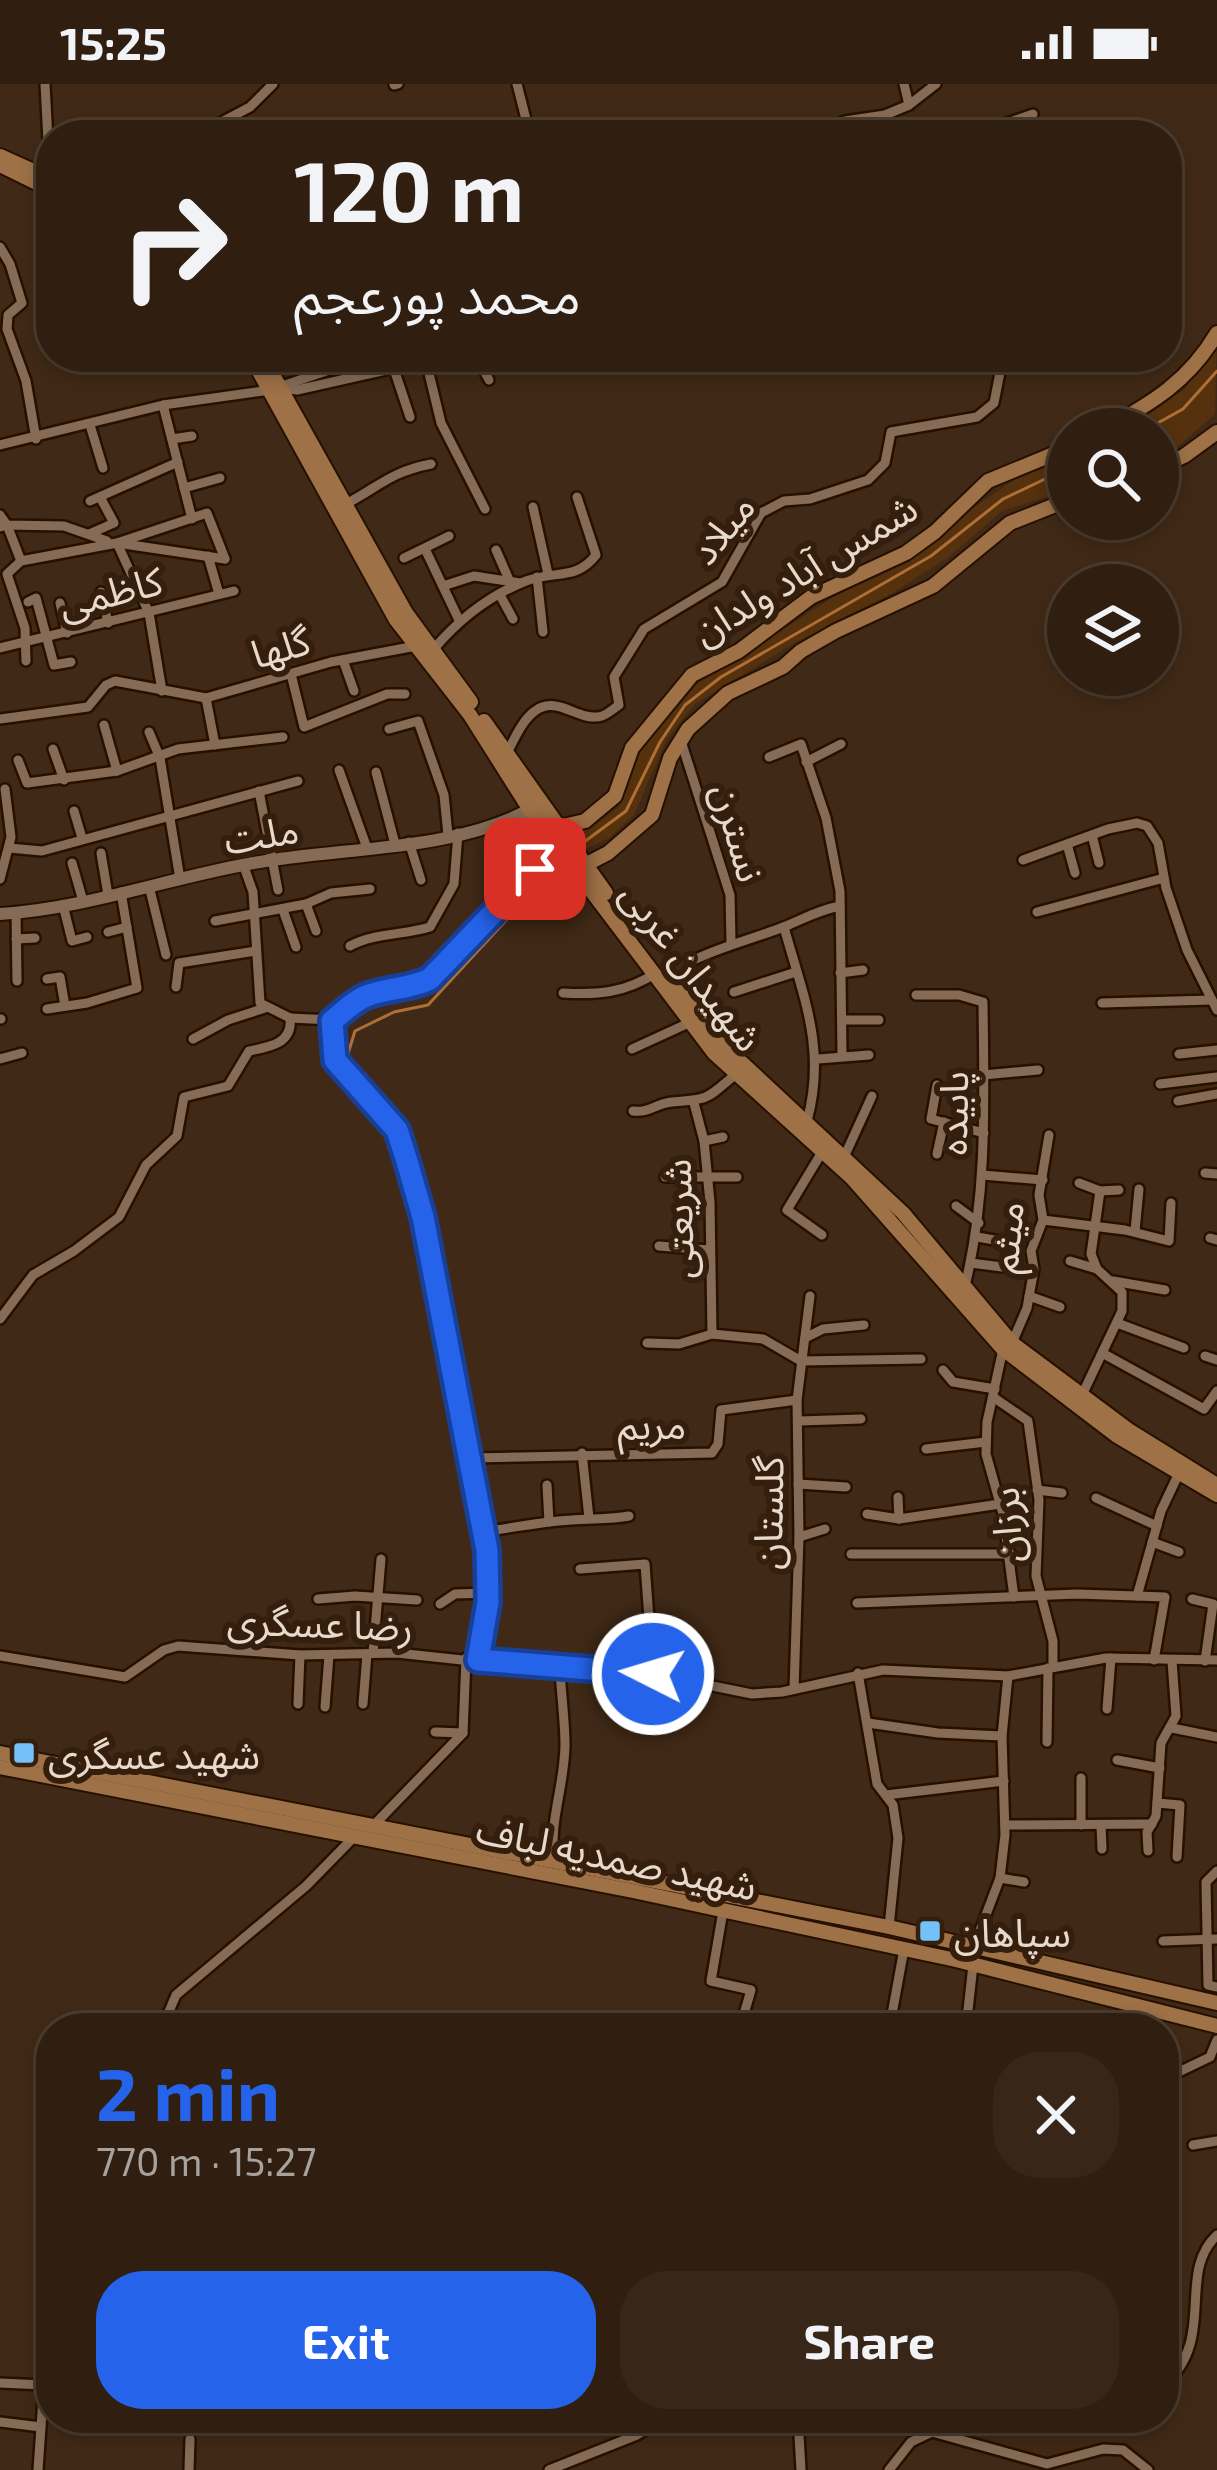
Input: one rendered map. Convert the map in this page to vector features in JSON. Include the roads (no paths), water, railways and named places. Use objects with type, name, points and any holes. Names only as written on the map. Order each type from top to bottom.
[{"type":"main road","points":[[0,156],[36,172]]},
{"type":"main road","points":[[0,165],[36,183]]},
{"type":"main road","points":[[1145,408],[1188,374],[1217,333]]},
{"type":"main road","name":"شهیدان غربی","points":[[262,372],[346,504],[406,613],[507,753],[560,848],[726,1048],[903,1213],[1008,1346],[1217,1485]]},
{"type":"main road","name":"شهیدان غربی","points":[[269,372],[396,620],[536,807],[559,827],[580,867],[692,1022],[736,1074],[866,1193],[1008,1346],[1118,1436],[1217,1496]]},
{"type":"main road","points":[[1179,458],[1217,432]]},
{"type":"main road","name":"شمس آباد ولدان","points":[[559,827],[585,820],[615,796],[632,748],[692,675],[739,651],[811,597],[906,553],[988,481],[1047,457]]},
{"type":"main road","points":[[580,867],[608,853],[652,814],[670,758],[704,712],[728,693],[783,667],[836,631],[933,586],[1010,523],[1047,508]]},
{"type":"main road","name":"شهید صمدیه لباف","points":[[0,1754],[554,1862],[723,1911],[904,1949],[1165,2013]]},
{"type":"main road","name":"شهید صمدیه لباف","points":[[0,1767],[354,1837],[889,1928],[1217,2003]]},
{"type":"main road","name":"شهید صمدیه لباف","points":[[1179,2016],[1217,2026]]},
{"type":"street","points":[[45,84],[47,120]]},
{"type":"street","points":[[225,120],[250,107],[273,84]]},
{"type":"street","points":[[517,84],[526,120]]},
{"type":"street","points":[[904,84],[909,106]]},
{"type":"street","points":[[848,120],[909,106],[936,84]]},
{"type":"street","points":[[1016,120],[1033,114]]},
{"type":"street","points":[[0,247],[22,303],[8,315],[7,329],[26,381],[36,439]]},
{"type":"street","points":[[275,389],[317,372]]},
{"type":"street","points":[[0,445],[163,405],[297,390],[380,372]]},
{"type":"street","points":[[395,372],[410,417]]},
{"type":"street","points":[[434,372],[441,423],[485,509]]},
{"type":"street","points":[[485,372],[489,380]]},
{"type":"street","name":"میلاد","points":[[507,753],[526,720],[548,705],[601,717],[619,705],[614,677],[644,629],[722,582],[760,513],[784,501],[841,491],[868,480],[885,463],[892,431],[977,417],[994,403],[1003,372]]},
{"type":"street","points":[[26,661],[26,628],[7,574],[21,561],[117,542],[192,519],[163,405]]},
{"type":"street","points":[[90,425],[103,468]]},
{"type":"street","points":[[172,440],[192,436]]},
{"type":"street","points":[[88,534],[113,523],[95,499],[178,462]]},
{"type":"street","points":[[346,504],[380,486],[394,472],[431,464]]},
{"type":"street","points":[[184,488],[220,478]]},
{"type":"street","points":[[443,586],[474,576],[515,583],[585,569],[596,555],[577,496]]},
{"type":"street","points":[[533,507],[543,576],[543,632]]},
{"type":"street","name":"کاظمی","points":[[117,542],[225,559],[207,513],[192,519]]},
{"type":"street","points":[[21,561],[2,522],[64,526],[117,542]]},
{"type":"street","points":[[404,558],[449,536]]},
{"type":"street","points":[[117,542],[149,613],[162,691]]},
{"type":"street","points":[[496,550],[515,583]]},
{"type":"street","points":[[425,551],[459,620]]},
{"type":"street","points":[[208,556],[219,594]]},
{"type":"street","points":[[433,650],[459,620],[515,583]]},
{"type":"street","name":"کاظمی","points":[[4,647],[234,591]]},
{"type":"street","points":[[101,592],[108,623]]},
{"type":"street","points":[[500,595],[514,619]]},
{"type":"street","points":[[28,602],[36,598],[54,665],[71,662]]},
{"type":"street","points":[[60,603],[68,632]]},
{"type":"street","points":[[4,630],[4,647]]},
{"type":"street","name":"گلها","points":[[0,719],[88,707],[115,681],[206,698],[344,659],[416,646]]},
{"type":"street","points":[[344,659],[354,692]]},
{"type":"street","points":[[291,674],[304,727],[387,694],[405,694]]},
{"type":"street","points":[[206,698],[215,745]]},
{"type":"street","points":[[350,946],[430,927],[454,884],[453,834],[418,722],[388,728]]},
{"type":"street","points":[[104,725],[117,771]]},
{"type":"street","points":[[149,733],[160,758],[181,879]]},
{"type":"street","points":[[18,760],[27,783],[64,780],[117,771],[178,749],[283,737]]},
{"type":"street","name":"نسترن","points":[[681,741],[730,895],[731,942]]},
{"type":"street","points":[[769,757],[801,744],[826,818],[840,906],[842,1056]]},
{"type":"street","points":[[806,762],[841,744]]},
{"type":"street","points":[[52,749],[64,780]]},
{"type":"street","points":[[339,770],[367,848]]},
{"type":"street","points":[[376,772],[421,880]]},
{"type":"street","points":[[80,777],[85,793]]},
{"type":"street","points":[[9,848],[42,851],[298,781]]},
{"type":"street","points":[[0,879],[15,816],[5,789]]},
{"type":"street","points":[[259,791],[278,890]]},
{"type":"street","name":"ملت","points":[[0,914],[83,901],[243,864],[488,828],[536,807]]},
{"type":"street","points":[[74,811],[82,838]]},
{"type":"street","points":[[1023,860],[1137,823],[1148,826],[1158,843],[1187,950],[1214,1005],[1102,1003]]},
{"type":"street","points":[[1092,836],[1100,863]]},
{"type":"street","points":[[1067,844],[1075,873]]},
{"type":"street","points":[[243,864],[253,892],[260,1003],[290,1018],[332,1021],[361,998],[388,989],[410,989],[430,979],[560,848]]},
{"type":"street","points":[[46,1009],[137,988],[127,927],[101,853]]},
{"type":"street","points":[[72,863],[83,901]]},
{"type":"street","points":[[1037,912],[1164,878]]},
{"type":"street","points":[[149,886],[166,955]]},
{"type":"street","points":[[215,921],[283,910],[331,893],[370,890]]},
{"type":"street","points":[[306,904],[316,931]]},
{"type":"street","points":[[63,905],[72,941],[87,937]]},
{"type":"street","points":[[696,959],[731,942],[840,906]]},
{"type":"street","points":[[283,910],[296,947]]},
{"type":"street","points":[[16,912],[17,981]]},
{"type":"street","points":[[108,932],[127,927]]},
{"type":"street","points":[[784,927],[818,1059],[807,1121]]},
{"type":"street","points":[[16,939],[35,938]]},
{"type":"street","points":[[176,987],[178,963],[256,951]]},
{"type":"street","points":[[840,973],[863,970]]},
{"type":"street","points":[[734,992],[796,972]]},
{"type":"street","points":[[562,993],[598,995],[634,987],[656,973]]},
{"type":"street","points":[[47,979],[60,976],[65,1006]]},
{"type":"street","name":"پابیده","points":[[916,995],[959,995],[983,1002],[980,1223],[964,1291]]},
{"type":"street","points":[[193,1039],[228,1020],[266,1008]]},
{"type":"street","points":[[0,1319],[33,1275],[74,1252],[119,1217],[146,1165],[177,1136],[184,1097],[228,1086],[249,1051],[270,1046],[289,1034],[290,1018]]},
{"type":"street","points":[[844,1020],[879,1020]]},
{"type":"street","points":[[332,1021],[335,1060],[397,1130],[423,1217],[484,1532],[488,1593],[472,1659],[463,1733],[373,1826]]},
{"type":"street","points":[[632,1049],[692,1022]]},
{"type":"street","points":[[1179,1054],[1217,1050]]},
{"type":"street","points":[[0,1059],[22,1053]]},
{"type":"street","points":[[818,1059],[869,1055]]},
{"type":"street","points":[[983,1075],[1038,1070]]},
{"type":"street","name":"شریعتی","points":[[633,1111],[652,1111],[668,1102],[694,1103],[736,1074]]},
{"type":"street","points":[[1160,1084],[1217,1077]]},
{"type":"street","points":[[937,1084],[931,1118],[984,1133]]},
{"type":"street","points":[[1178,1101],[1217,1094]]},
{"type":"street","points":[[845,1155],[872,1096]]},
{"type":"street","name":"شریعتی","points":[[694,1103],[704,1141],[710,1202],[712,1334]]},
{"type":"street","points":[[937,1154],[944,1122]]},
{"type":"street","name":"میثم","points":[[986,1442],[994,1392],[1029,1296],[1034,1269],[1031,1251],[1043,1220],[1039,1195],[1049,1135]]},
{"type":"street","points":[[704,1141],[723,1137]]},
{"type":"street","points":[[822,1152],[787,1210],[822,1235]]},
{"type":"street","points":[[1204,1173],[1217,1174]]},
{"type":"street","points":[[982,1175],[1043,1180]]},
{"type":"street","points":[[665,1177],[737,1178]]},
{"type":"street","points":[[1079,1184],[1100,1191],[1119,1190]]},
{"type":"street","points":[[1135,1232],[1139,1189]]},
{"type":"street","points":[[1097,1269],[1090,1254],[1100,1191]]},
{"type":"street","points":[[1043,1220],[1169,1241],[1171,1203]]},
{"type":"street","points":[[956,1206],[980,1223]]},
{"type":"street","points":[[977,1237],[1006,1242]]},
{"type":"street","points":[[659,1246],[709,1250]]},
{"type":"street","points":[[1070,1261],[1097,1269],[1122,1292],[1117,1322],[1082,1395]]},
{"type":"street","points":[[971,1263],[1002,1267]]},
{"type":"street","points":[[1113,1281],[1165,1290]]},
{"type":"street","name":"گلستان","points":[[794,1690],[797,1400],[810,1296]]},
{"type":"street","points":[[1029,1296],[1060,1307]]},
{"type":"street","points":[[1117,1322],[1184,1348]]},
{"type":"street","points":[[805,1338],[823,1328],[865,1325]]},
{"type":"street","points":[[647,1343],[679,1344],[712,1334],[763,1339],[801,1361],[921,1359]]},
{"type":"street","points":[[1104,1354],[1204,1409],[1217,1391]]},
{"type":"street","points":[[1205,1356],[1217,1360]]},
{"type":"street","points":[[943,1370],[953,1382],[994,1392]]},
{"type":"street","name":"برزان","points":[[994,1392],[1028,1421],[1037,1490],[1036,1576],[1053,1641],[1047,1742]]},
{"type":"street","name":"مریم","points":[[470,1458],[712,1453],[718,1448],[721,1410],[797,1400]]},
{"type":"street","points":[[799,1421],[860,1420]]},
{"type":"street","points":[[926,1449],[986,1442],[990,1478],[1011,1554],[1014,1597]]},
{"type":"street","points":[[581,1453],[589,1518]]},
{"type":"street","points":[[1137,1595],[1156,1526],[1179,1473]]},
{"type":"street","points":[[798,1484],[846,1487]]},
{"type":"street","points":[[547,1485],[549,1522]]},
{"type":"street","points":[[1037,1490],[1062,1493]]},
{"type":"street","points":[[898,1497],[899,1520]]},
{"type":"street","points":[[1096,1498],[1156,1526]]},
{"type":"street","points":[[867,1514],[899,1520],[1000,1504]]},
{"type":"street","points":[[484,1532],[629,1516]]},
{"type":"street","points":[[799,1537],[825,1529]]},
{"type":"street","points":[[1152,1542],[1179,1552]]},
{"type":"street","points":[[851,1554],[1011,1554]]},
{"type":"street","points":[[363,1704],[381,1559]]},
{"type":"street","points":[[580,1570],[645,1564],[653,1674]]},
{"type":"street","points":[[440,1604],[455,1594],[488,1593]]},
{"type":"street","points":[[856,1603],[1165,1598],[1154,1660]]},
{"type":"street","points":[[318,1599],[417,1600]]},
{"type":"street","points":[[1192,1599],[1213,1604],[1211,1660]]},
{"type":"street","name":"رضا عسگری","points":[[0,1656],[125,1676],[178,1646],[300,1655],[472,1659],[653,1674],[752,1694],[794,1690],[883,1670],[1008,1676],[1111,1658],[1211,1660]]},
{"type":"street","points":[[325,1707],[329,1654]]},
{"type":"street","points":[[298,1704],[300,1655]]},
{"type":"street","points":[[1107,1709],[1111,1658]]},
{"type":"street","points":[[1148,1851],[1161,1743],[1172,1728],[1177,1703],[1172,1661]]},
{"type":"street","points":[[554,1862],[550,1831],[560,1800],[565,1745],[560,1668]]},
{"type":"street","points":[[858,1673],[878,1784],[893,1805],[898,1838],[889,1928]]},
{"type":"street","points":[[974,1946],[1000,1878],[1005,1826],[1002,1736],[1008,1676]]},
{"type":"street","points":[[868,1723],[1002,1736]]},
{"type":"street","points":[[1172,1728],[1217,1737]]},
{"type":"street","points":[[434,1732],[463,1733]]},
{"type":"street","points":[[1117,1760],[1160,1768]]},
{"type":"street","points":[[1081,1778],[1082,1825]]},
{"type":"street","points":[[886,1795],[1004,1781]]},
{"type":"street","points":[[1157,1803],[1180,1805],[1177,1857]]},
{"type":"street","points":[[1005,1826],[1151,1824]]},
{"type":"street","points":[[1100,1825],[1102,1849]]},
{"type":"street","points":[[168,2013],[176,1995],[306,1886],[354,1837]]},
{"type":"street","points":[[1217,1871],[1206,1882],[1212,1940],[1208,1985],[1217,1987]]},
{"type":"street","points":[[1000,1878],[1024,1882]]},
{"type":"street","points":[[723,1911],[711,1981],[751,1990],[744,2013]]},
{"type":"street","points":[[1163,1941],[1212,1940]]},
{"type":"street","points":[[892,2013],[904,1949]]},
{"type":"street","points":[[968,2013],[973,1965]]},
{"type":"street","points":[[1179,2072],[1210,2057],[1217,2040]]},
{"type":"street","points":[[1193,2145],[1217,2141]]},
{"type":"street","points":[[1179,2372],[1192,2350],[1201,2261],[1217,2235]]},
{"type":"street","points":[[1201,2261],[1217,2264]]},
{"type":"street","points":[[0,2384],[36,2385]]},
{"type":"street","points":[[0,2422],[36,2426]]},
{"type":"street","points":[[38,2470],[41,2433]]},
{"type":"street","points":[[549,2470],[640,2433]]},
{"type":"street","points":[[799,2433],[801,2470]]},
{"type":"street","points":[[889,2470],[911,2442],[930,2433]]},
{"type":"street","points":[[936,2433],[1047,2464],[1103,2449],[1123,2450],[1148,2470]]},
{"type":"street","points":[[190,2439],[190,2470]]},
{"type":"waterway","points":[[1179,411],[1217,371]]},
{"type":"waterway","points":[[580,845],[626,811],[660,742],[685,705],[721,677],[931,556],[1003,499],[1047,478]]},
{"type":"waterway","points":[[347,1057],[355,1031],[394,1012],[428,1005],[559,863]]},
{"type":"place","name":"شهید عسگری","points":[[24,1753]]},
{"type":"place","name":"سپاهان","points":[[930,1931]]}]
